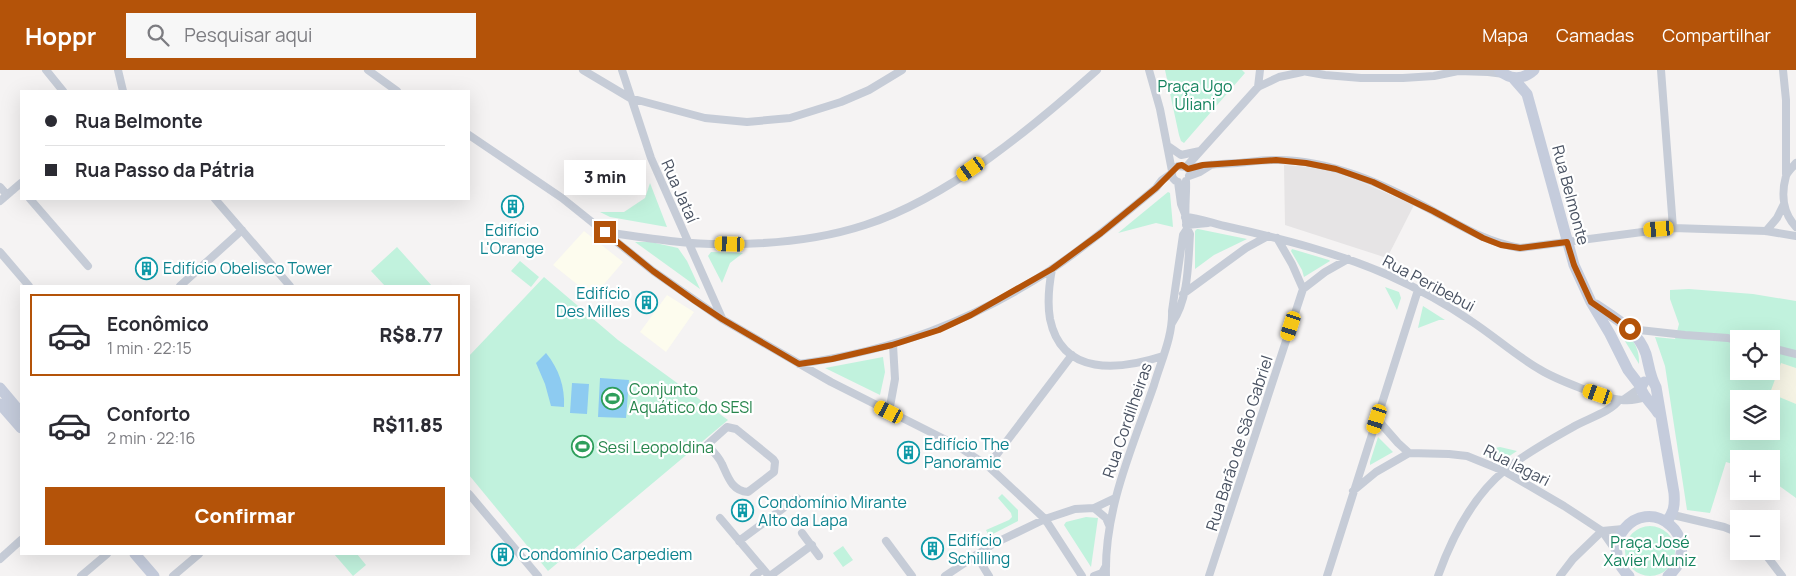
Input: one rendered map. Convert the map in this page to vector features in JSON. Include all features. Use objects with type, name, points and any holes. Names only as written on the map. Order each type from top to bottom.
[{"type":"main road","points":[[1506,74],[1522,77],[1532,72]]},
{"type":"main road","name":"Rua Belmonte","points":[[1532,72],[1527,94],[1574,265],[1591,302],[1628,370],[1647,390],[1662,418],[1675,503],[1669,518]]},
{"type":"main road","name":"Rua Belmonte","points":[[1506,74],[1527,94]]},
{"type":"main road","name":"Rua Belmonte","points":[[1591,302],[1627,327],[1642,347],[1649,366],[1647,390]]},
{"type":"main road","points":[[1610,334],[1614,327],[1618,325],[1627,327]]},
{"type":"main road","points":[[1628,370],[1637,374],[1645,371],[1649,366]]},
{"type":"main road","points":[[0,388],[20,412]]},
{"type":"main road","points":[[0,404],[20,426]]},
{"type":"main road","points":[[1629,576],[1620,565],[1616,551],[1618,539],[1623,529],[1629,523],[1643,517],[1651,517],[1669,518],[1678,534],[1682,550],[1677,566],[1668,576]]},
{"type":"main road","points":[[136,555],[154,576]]},
{"type":"street","points":[[46,70],[62,90]]},
{"type":"street","points":[[118,70],[123,90]]},
{"type":"street","points":[[368,70],[396,90]]},
{"type":"street","points":[[583,70],[630,98],[705,118],[740,122],[770,120],[804,114],[841,102],[869,90],[902,70]]},
{"type":"street","name":"Rua Jataí","points":[[622,70],[651,158],[722,319]]},
{"type":"street","points":[[605,232],[688,243],[730,244],[806,238],[836,233],[866,224],[891,214],[949,185],[1018,136],[1097,70]]},
{"type":"street","points":[[1258,87],[1260,70]]},
{"type":"street","points":[[1661,70],[1673,228]]},
{"type":"street","points":[[1766,231],[1777,218],[1784,204],[1786,100],[1783,70]]},
{"type":"street","name":"Rua Cordilheiras","points":[[1150,71],[1160,109],[1172,172],[1184,176],[1187,203],[1186,227],[1190,234],[1187,276],[1179,314],[1172,323]]},
{"type":"street","points":[[1184,176],[1201,151],[1258,87],[1279,77],[1301,71],[1361,78],[1434,76],[1459,71],[1506,74]]},
{"type":"street","points":[[470,136],[562,198],[660,276],[722,319],[799,364],[956,445],[988,466],[1045,519],[1081,574],[1093,576],[1102,573],[1106,566]]},
{"type":"street","points":[[1168,146],[1181,155],[1201,151]]},
{"type":"street","points":[[1156,188],[1184,176],[1200,172],[1211,165],[1276,160],[1336,169],[1373,182],[1483,238],[1501,245],[1520,248],[1673,228],[1766,231],[1796,236]]},
{"type":"street","points":[[1786,174],[1796,163]]},
{"type":"street","points":[[799,364],[832,359],[892,345],[939,330],[971,315],[1052,269],[1101,233],[1156,188],[1178,166],[1184,176]]},
{"type":"street","points":[[0,201],[20,186]]},
{"type":"street","points":[[0,187],[7,195]]},
{"type":"street","points":[[31,200],[88,266]]},
{"type":"street","points":[[216,200],[289,285]]},
{"type":"street","points":[[1784,204],[1790,219],[1796,226]]},
{"type":"street","name":"Rua Peribebui","points":[[1185,215],[1208,223],[1277,238],[1366,266],[1418,290],[1471,320],[1537,368],[1566,383],[1621,400]]},
{"type":"street","name":"Rua Peribebui","points":[[1186,227],[1208,223]]},
{"type":"street","name":"Rua Cordilheiras","points":[[1106,576],[1109,526],[1115,498],[1163,356],[1172,323],[1182,235],[1186,227]]},
{"type":"street","points":[[181,285],[242,230]]},
{"type":"street","points":[[1183,294],[1246,248],[1268,236]]},
{"type":"street","points":[[1277,238],[1292,264],[1303,289],[1325,272],[1348,260]]},
{"type":"street","points":[[0,252],[28,285]]},
{"type":"street","points":[[1052,269],[1048,304],[1050,319],[1054,333],[1072,355],[1085,362],[1103,366],[1139,364],[1163,356]]},
{"type":"street","points":[[1187,276],[1200,281]]},
{"type":"street","points":[[188,280],[192,285]]},
{"type":"street","name":"Rua Barão de São Gabriel","points":[[1209,576],[1303,289]]},
{"type":"street","points":[[1327,576],[1418,290]]},
{"type":"street","points":[[1627,327],[1685,336],[1730,339]]},
{"type":"street","points":[[889,412],[895,379],[892,345]]},
{"type":"street","points":[[1780,350],[1796,354]]},
{"type":"street","points":[[988,466],[1072,355]]},
{"type":"street","points":[[1438,576],[1456,532],[1486,490],[1504,471],[1550,440],[1612,408],[1621,400],[1647,390]]},
{"type":"street","points":[[1353,491],[1376,472],[1409,453],[1377,419]]},
{"type":"street","points":[[730,427],[736,429],[773,458],[776,466],[774,472],[748,492],[733,486],[727,478],[722,463],[707,444],[718,434],[730,427]]},
{"type":"street","name":"Rua Iagari","points":[[1409,453],[1467,456],[1504,471],[1602,531],[1616,551]]},
{"type":"street","points":[[470,495],[538,576]]},
{"type":"street","points":[[739,541],[797,498]]},
{"type":"street","points":[[945,576],[993,544],[1045,519],[1063,512],[1094,508],[1115,498]]},
{"type":"street","points":[[1094,508],[1106,518],[1109,526]]},
{"type":"street","points":[[720,518],[769,576],[812,545]]},
{"type":"street","points":[[1669,518],[1724,526],[1730,529]]},
{"type":"street","points":[[1560,576],[1573,559],[1602,531],[1623,529]]},
{"type":"street","points":[[802,533],[819,556]]},
{"type":"street","points":[[0,559],[20,541]]},
{"type":"street","points":[[886,541],[912,576]]},
{"type":"street","points":[[81,576],[107,555]]},
{"type":"street","points":[[173,576],[198,555]]},
{"type":"street","points":[[976,555],[988,576]]},
{"type":"street","points":[[1769,560],[1782,576]]},
{"type":"street","points":[[754,576],[763,569]]},
{"type":"shaded area","points":[[1284,165],[1321,168],[1357,180],[1414,205],[1387,258],[1285,225]]},
{"type":"shaded area","points":[[584,231],[623,262],[593,297],[553,265]]},
{"type":"shaded area","points":[[667,295],[694,312],[666,352],[640,332]]},
{"type":"green space","name":"Praça Ugo Uliani","points":[[1165,70],[1242,70],[1245,73],[1184,143],[1179,135]]},
{"type":"green space","points":[[650,183],[667,227],[610,217],[600,212],[624,212],[645,198]]},
{"type":"green space","points":[[1168,192],[1170,193],[1173,227],[1156,223],[1118,233]]},
{"type":"green space","points":[[1197,229],[1247,239],[1214,255],[1195,269],[1195,231]]},
{"type":"green space","points":[[635,242],[651,242],[678,248],[687,261],[700,289]]},
{"type":"green space","points":[[397,247],[431,285],[384,285],[371,271]]},
{"type":"green space","points":[[1292,249],[1330,261],[1304,277],[1291,251]]},
{"type":"green space","points":[[711,252],[743,253],[730,263],[722,283],[708,256]]},
{"type":"green space","points":[[520,261],[539,277],[531,287],[511,271]]},
{"type":"green space","name":"Sesi Leopoldina","points":[[544,277],[618,340],[728,420],[548,571],[470,476],[470,355]]},
{"type":"green space","points":[[1385,287],[1399,292],[1401,298],[1397,310]]},
{"type":"green space","points":[[1689,289],[1753,294],[1796,301],[1796,498],[1780,486],[1780,450],[1730,450],[1730,463],[1726,462],[1710,513],[1687,510],[1665,366],[1655,337],[1675,339],[1679,324],[1670,299],[1670,290]]},
{"type":"green space","points":[[1423,306],[1445,320],[1439,320],[1418,328]]},
{"type":"green space","points":[[1617,328],[1634,343],[1638,353],[1639,364]]},
{"type":"green space","points":[[883,357],[885,372],[880,395],[825,368]]},
{"type":"green space","points":[[1378,437],[1393,452],[1370,465],[1370,462]]},
{"type":"green space","points":[[1500,447],[1517,451],[1503,459],[1481,454],[1489,449]]},
{"type":"green space","points":[[1002,494],[1018,510],[1018,521],[989,536],[986,530],[1012,517],[1011,513],[998,498]]},
{"type":"green space","points":[[1086,517],[1098,518],[1091,567],[1064,525],[1066,522]]},
{"type":"green space","name":"Praça José Xavier Muniz","points":[[1650,526],[1664,530],[1671,537],[1675,551],[1671,565],[1664,572],[1650,576],[1636,572],[1629,565],[1625,551],[1629,537],[1636,530]]},
{"type":"green space","points":[[843,546],[853,560],[843,567],[833,553]]},
{"type":"green space","points":[[335,555],[358,555],[366,565],[353,576]]},
{"type":"sand","points":[[1781,363],[1796,368],[1796,404],[1780,397],[1780,390],[1771,390],[1775,380],[1780,380]]},
{"type":"water","points":[[546,353],[560,378],[564,407],[551,406],[545,384],[536,363]]},
{"type":"water","name":"Conjunto Aquático do SESI","points":[[600,378],[629,380],[626,418],[598,417]]},
{"type":"water","name":"Conjunto Aquático do SESI","points":[[572,383],[589,384],[587,414],[570,413]]},
{"type":"place","name":"Edifício L'Orange","points":[[512,206]]},
{"type":"place","name":"Edifício Obelisco Tower","points":[[147,268]]},
{"type":"place","name":"Edifício Des Milles","points":[[646,302]]},
{"type":"place","name":"Conjunto Aquático do SESI","points":[[613,398]]},
{"type":"place","name":"Sesi Leopoldina","points":[[582,447]]},
{"type":"place","name":"Edifício The Panoramic","points":[[908,453]]},
{"type":"place","name":"Condomínio Mirante Alto da Lapa","points":[[742,511]]},
{"type":"place","name":"Edifício Schilling","points":[[932,549]]},
{"type":"place","name":"Condomínio Carpediem","points":[[503,554]]},
{"type":"route","points":[[605,232],[653,271],[695,301],[799,364],[876,350],[939,330],[971,315],[1052,269],[1101,233],[1156,188],[1166,176],[1172,173],[1175,167],[1182,165],[1188,169],[1203,165],[1276,160],[1336,169],[1373,182],[1483,238],[1501,245],[1520,248],[1567,242],[1574,265],[1591,302],[1630,329]]}]
